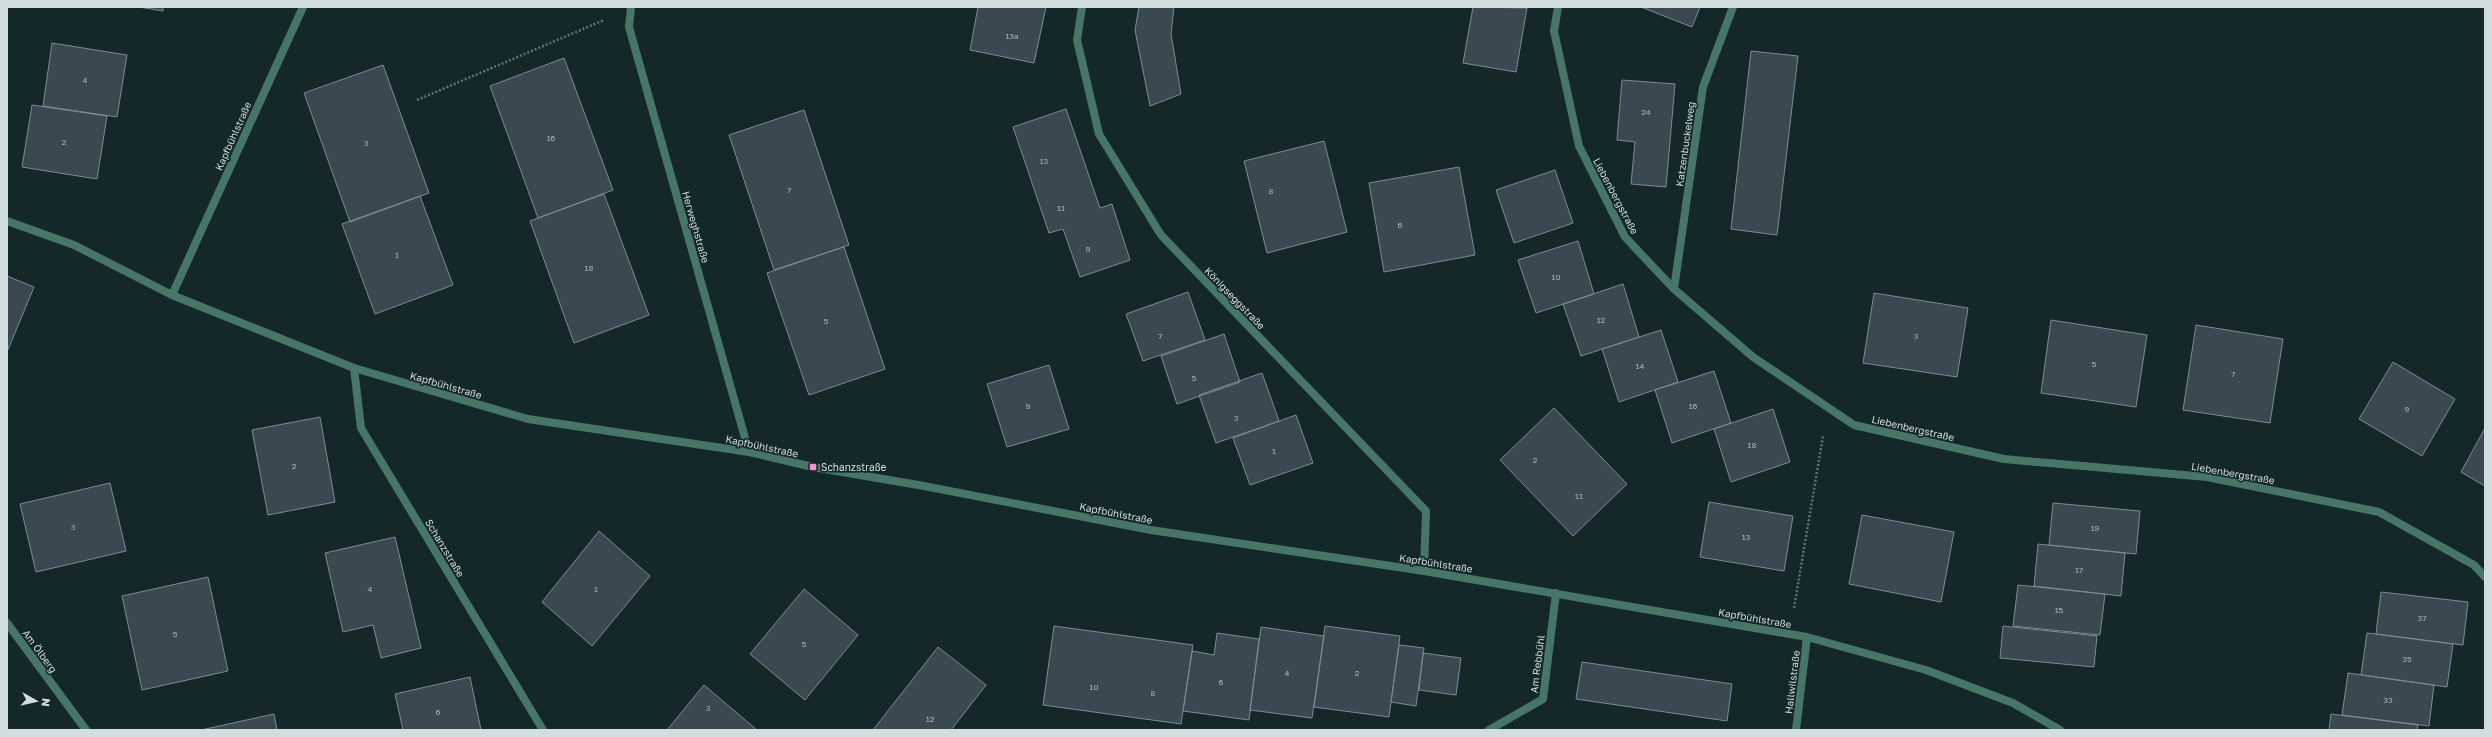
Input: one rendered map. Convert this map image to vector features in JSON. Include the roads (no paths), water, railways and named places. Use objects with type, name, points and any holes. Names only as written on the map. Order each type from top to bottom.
[{"type":"street","name":"Kapfbühlstraße","points":[[172,295],[303,7]]},
{"type":"street","name":"Königseggstraße","points":[[1082,7],[1077,40],[1099,134],[1161,235],[1426,511],[1424,571]]},
{"type":"street","name":"Liebenbergstraße","points":[[1558,7],[1554,31],[1579,146],[1625,237],[1674,289],[1753,357],[1854,425],[2004,459],[2207,477],[2379,512],[2474,565],[2485,576]]},
{"type":"street","name":"Katzenbuckelweg","points":[[1674,289],[1703,87],[1733,7]]},
{"type":"street","name":"Herweghstraße","points":[[630,8],[628,27],[749,452]]},
{"type":"street","name":"Kapfbühlstraße","points":[[7,221],[74,245],[172,295],[354,368],[528,419],[749,452],[813,467],[924,486],[1151,530],[1424,571],[1807,637],[1926,670],[2013,703],[2060,730]]},
{"type":"street","name":"Schanzstraße","points":[[354,368],[361,428],[543,730]]},
{"type":"street","name":"Am Rebbühl","points":[[1489,730],[1543,699],[1556,593]]},
{"type":"street","name":"Am Ölberg","points":[[7,623],[86,730]]},
{"type":"street","name":"Hallwilstraße","points":[[1796,730],[1807,637]]},
{"type":"place","name":"Schanzstraße","points":[[813,467]]}]
